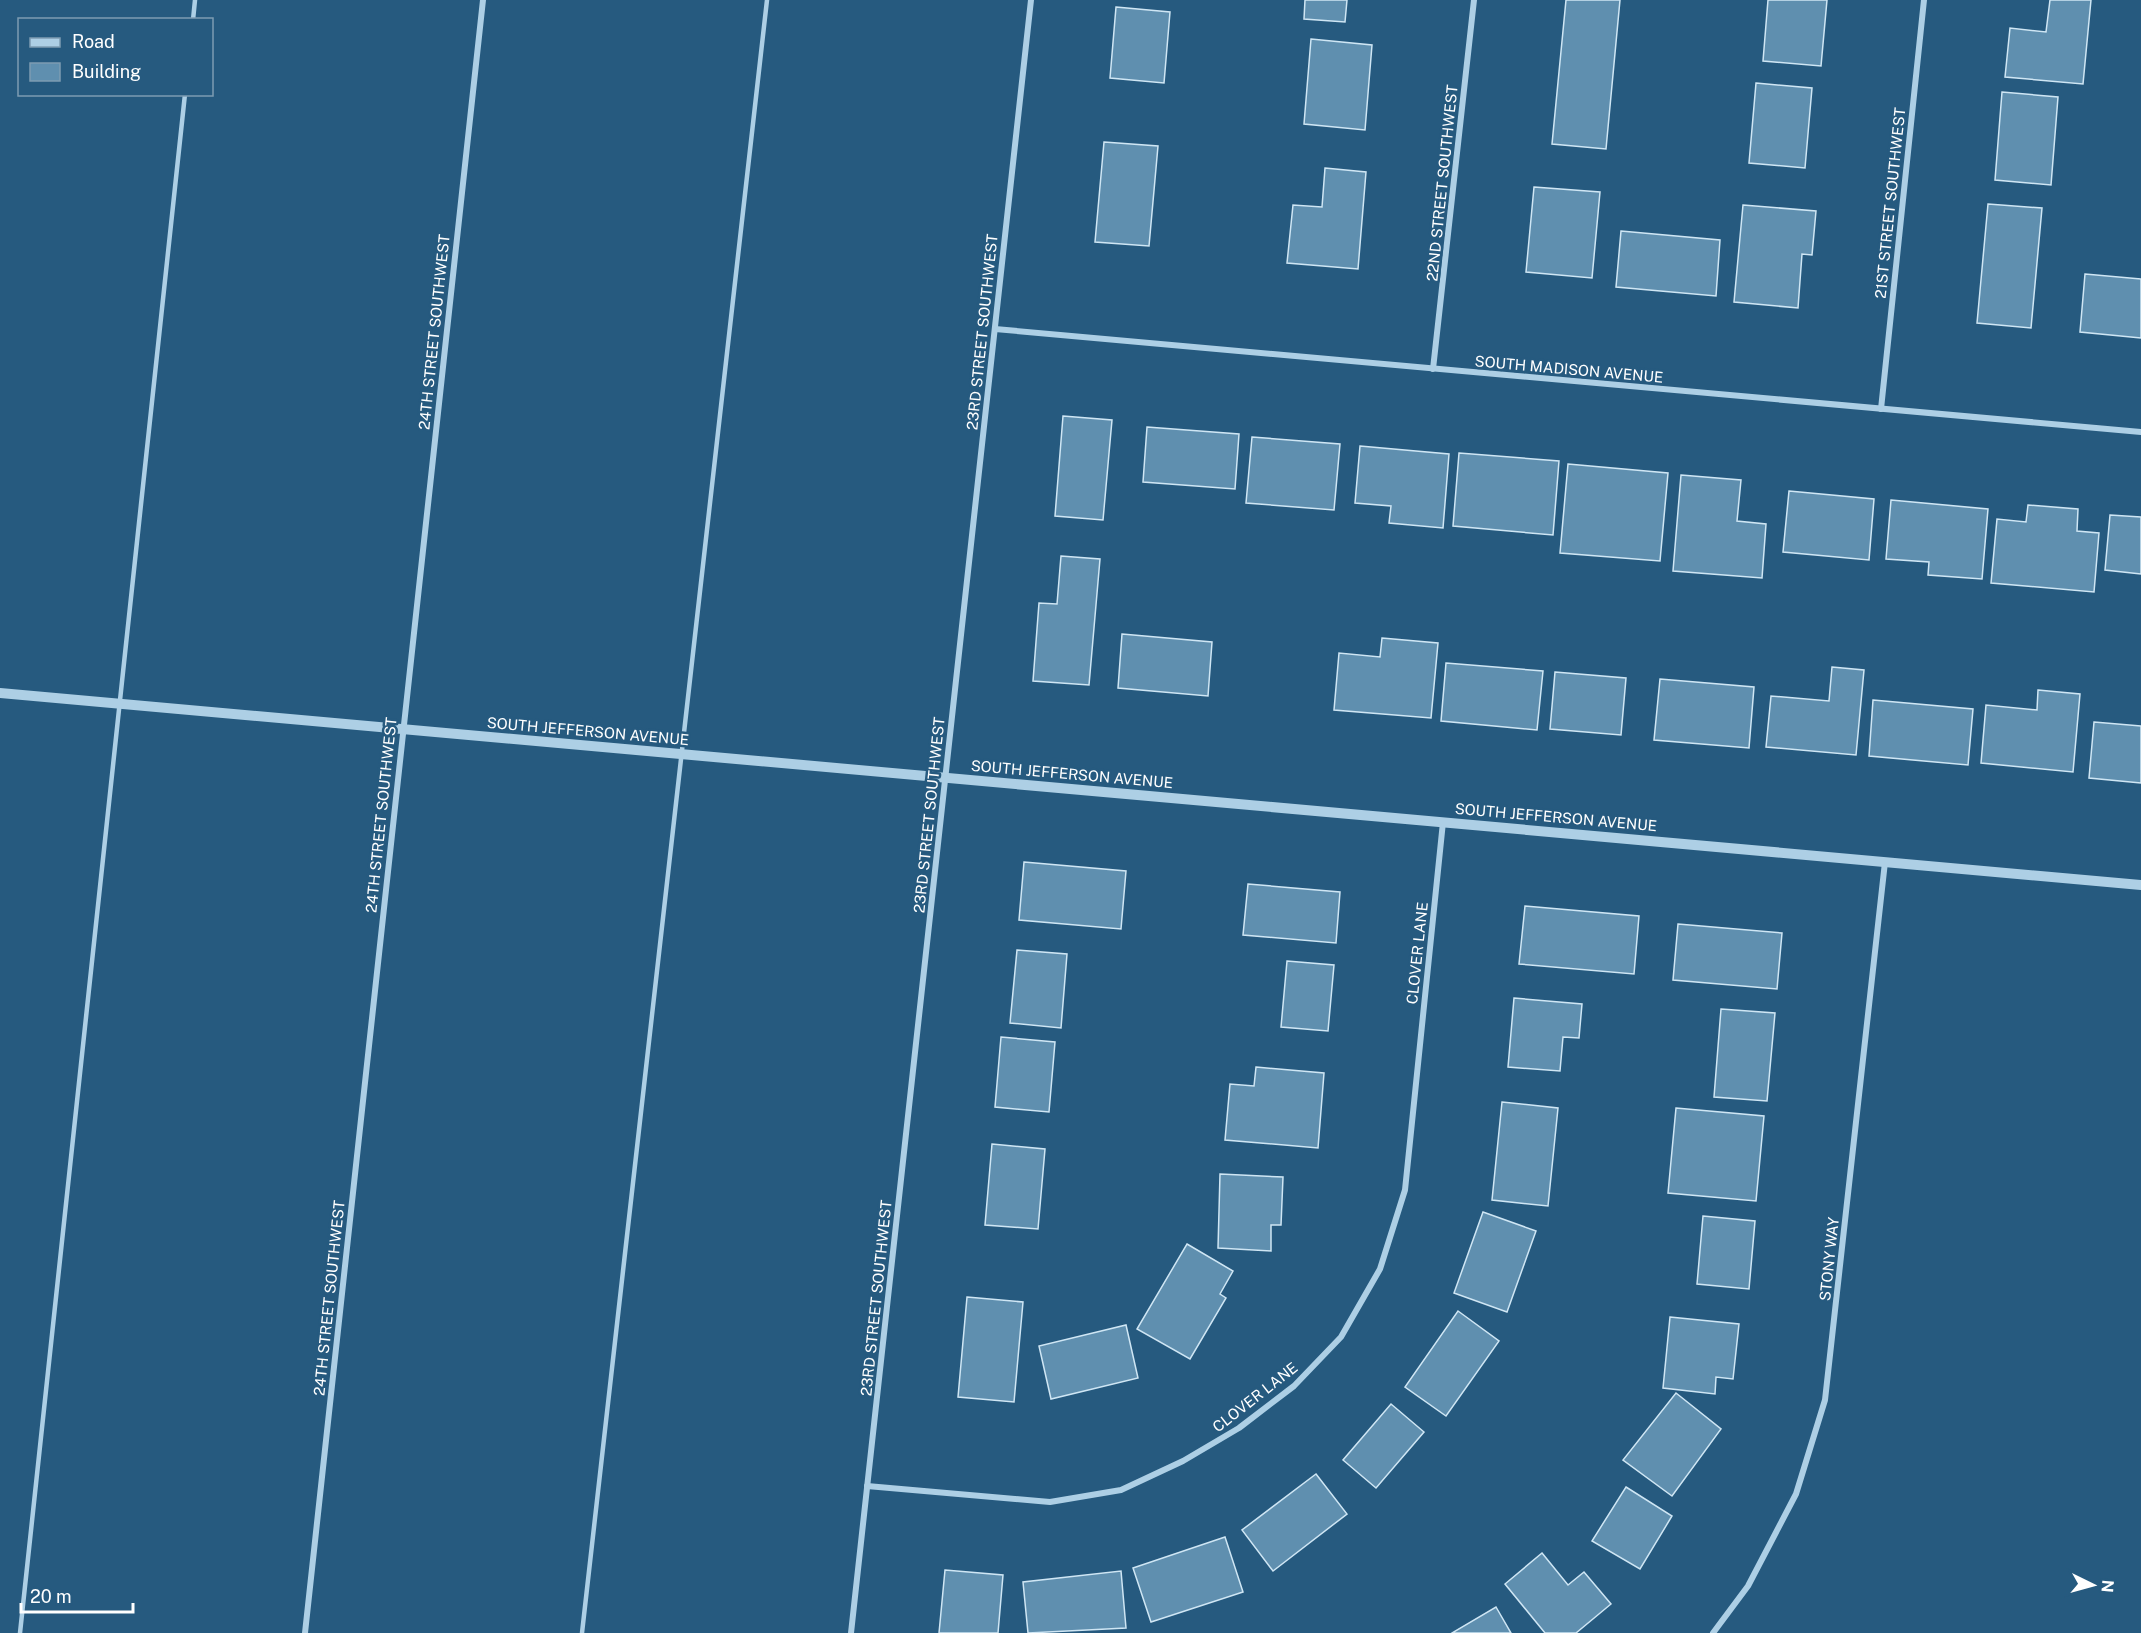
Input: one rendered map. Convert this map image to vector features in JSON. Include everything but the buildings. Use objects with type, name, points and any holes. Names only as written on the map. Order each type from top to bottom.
[{"type":"street","name":"24TH STREET SOUTHWEST","points":[[304,1633],[483,0]]},
{"type":"street","name":"23RD STREET SOUTHWEST","points":[[851,1633],[1031,0]]},
{"type":"street","name":"22ND STREET SOUTHWEST","points":[[1433,369],[1473,0]]},
{"type":"street","name":"21ST STREET SOUTHWEST","points":[[1881,409],[1924,0]]},
{"type":"street","name":"SOUTH MADISON AVENUE","points":[[994,329],[2141,432]]},
{"type":"street","name":"SOUTH JEFFERSON AVENUE","points":[[0,693],[2141,885]]},
{"type":"street","name":"CLOVER LANE","points":[[867,1486],[1050,1502],[1121,1490],[1183,1461],[1239,1428],[1294,1386],[1341,1337],[1380,1269],[1405,1190],[1443,822]]},
{"type":"street","name":"STONY WAY","points":[[1713,1633],[1748,1586],[1796,1494],[1825,1400],[1885,862]]},
{"type":"lane","points":[[193,18],[195,0]]},
{"type":"lane","points":[[582,1633],[767,0]]},
{"type":"lane","points":[[20,1633],[185,96]]}]
